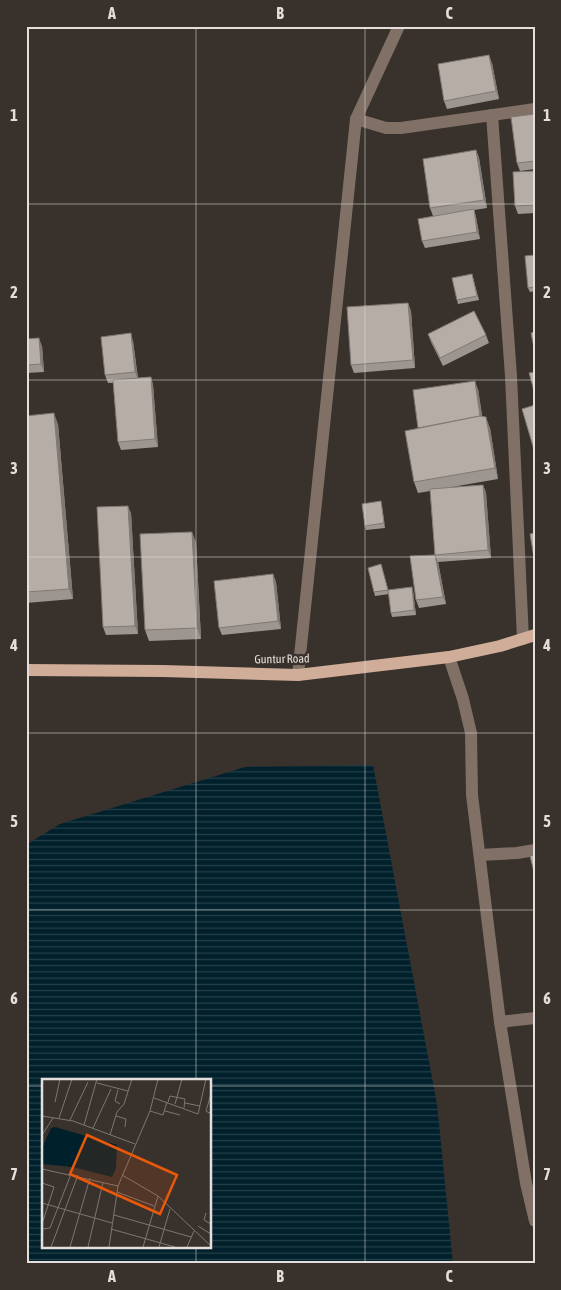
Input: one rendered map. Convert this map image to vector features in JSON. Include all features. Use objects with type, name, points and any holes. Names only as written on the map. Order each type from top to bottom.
[{"type":"main road","name":"Guntur Road","points":[[26,670],[163,671],[298,675],[449,657],[500,646],[529,637]]},
{"type":"street","points":[[298,675],[356,119],[399,26]]},
{"type":"street","points":[[356,119],[386,128],[401,128],[535,109]]},
{"type":"street","points":[[492,115],[529,637]]},
{"type":"street","points":[[449,657],[463,699],[471,733],[472,795],[500,1022],[530,1182],[535,1221]]},
{"type":"street","points":[[480,855],[517,854],[535,850]]},
{"type":"street","points":[[500,1022],[535,1018]]},
{"type":"water","points":[[373,765],[437,1104],[453,1264],[26,1264],[26,845],[60,824],[245,767]]},
{"type":"building","points":[[489,55],[496,91],[444,101],[438,64]]},
{"type":"building","points":[[535,114],[535,161],[517,163],[511,117]]},
{"type":"building","points":[[476,150],[484,200],[430,208],[423,159]]},
{"type":"building","points":[[535,171],[535,205],[515,206],[513,172]]},
{"type":"building","points":[[474,209],[477,232],[422,241],[418,219]]},
{"type":"building","points":[[535,255],[535,287],[528,288],[525,256]]},
{"type":"building","points":[[472,274],[477,296],[457,300],[452,278]]},
{"type":"building","points":[[408,303],[413,360],[351,365],[347,307]]},
{"type":"building","points":[[474,311],[486,335],[440,358],[428,334]]},
{"type":"building","points":[[535,332],[535,352],[531,333]]},
{"type":"building","points":[[131,333],[135,372],[105,375],[101,337]]},
{"type":"building","points":[[39,338],[41,364],[26,365],[26,339]]},
{"type":"building","points":[[535,372],[535,394],[529,373]]},
{"type":"building","points":[[151,377],[155,439],[118,442],[113,380]]},
{"type":"building","points":[[475,381],[480,416],[418,428],[413,390]]},
{"type":"building","points":[[535,405],[535,453],[522,409]]},
{"type":"building","points":[[54,413],[69,589],[26,592],[26,416]]},
{"type":"building","points":[[480,416],[486,417],[495,468],[414,482],[405,431]]},
{"type":"building","points":[[483,485],[488,550],[435,555],[430,489]]},
{"type":"building","points":[[381,501],[384,523],[365,526],[362,504]]},
{"type":"building","points":[[128,506],[135,626],[103,627],[97,507]]},
{"type":"building","points":[[192,532],[197,628],[145,630],[140,534]]},
{"type":"building","points":[[535,533],[535,563],[530,534]]},
{"type":"building","points":[[435,555],[443,597],[416,600],[410,556]]},
{"type":"building","points":[[381,564],[388,590],[374,592],[368,568]]},
{"type":"building","points":[[273,574],[278,621],[219,628],[214,581]]},
{"type":"building","points":[[412,587],[414,610],[391,613],[388,590]]},
{"type":"building","points":[[535,855],[535,876],[530,856]]}]
